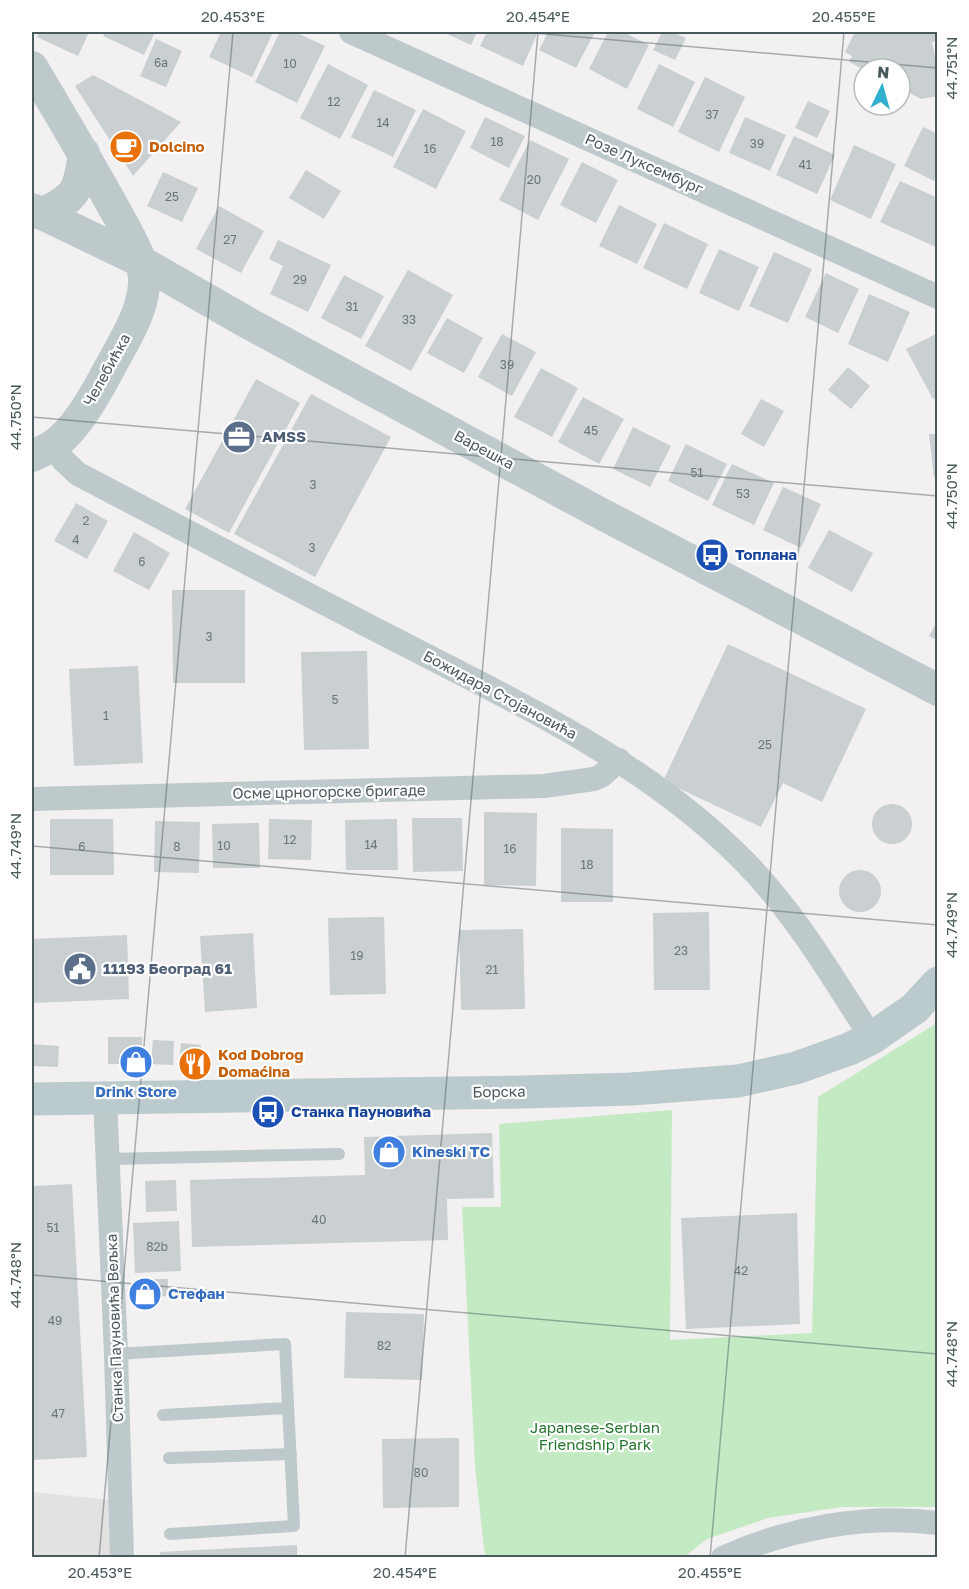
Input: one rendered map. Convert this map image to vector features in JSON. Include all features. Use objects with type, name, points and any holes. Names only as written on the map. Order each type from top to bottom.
[{"type":"main road","name":"Борска","points":[[32,1099],[524,1092],[631,1089],[738,1081],[807,1065],[839,1054],[872,1038],[915,1008],[938,983]]},
{"type":"street","name":"Розе Луксембург","points":[[351,32],[938,297]]},
{"type":"street","points":[[32,67],[84,153],[140,261]]},
{"type":"street","points":[[36,212],[72,197],[81,174],[84,153]]},
{"type":"street","name":"Варешка","points":[[36,212],[140,261],[588,506],[938,690]]},
{"type":"street","name":"Челебићка","points":[[43,450],[81,416],[102,382],[132,324],[144,284],[144,271],[140,261]]},
{"type":"street","name":"Божидара Стојановића","points":[[43,450],[63,460],[78,474],[530,710],[619,760],[676,802],[743,860],[802,931],[872,1038]]},
{"type":"street","name":"Осме црногорске бригаде","points":[[32,799],[544,786],[594,779],[601,776],[619,760]]},
{"type":"street","name":"Станка Пауновића Вељка","points":[[105,1098],[122,1557]]},
{"type":"street","points":[[723,1557],[777,1537],[851,1523],[917,1521],[938,1523]]},
{"type":"lane","points":[[108,1159],[339,1154]]},
{"type":"lane","points":[[116,1354],[285,1344],[294,1527],[170,1534]]},
{"type":"lane","points":[[163,1415],[287,1408]]},
{"type":"lane","points":[[169,1458],[291,1454]]},
{"type":"shaded area","points":[[32,1492],[121,1501],[120,1557],[32,1558]]},
{"type":"green space","name":"Japanese-Serbian Friendship Park","points":[[937,1023],[937,1507],[842,1507],[768,1518],[707,1539],[684,1557],[485,1557],[475,1466],[462,1207],[501,1207],[499,1124],[672,1110],[670,1340],[812,1333],[818,1097]]},
{"type":"building","points":[[40,32],[89,32],[78,56],[37,37]]},
{"type":"building","points":[[106,32],[155,32],[144,55],[103,36]]},
{"type":"building","points":[[221,32],[273,32],[252,77],[209,57]]},
{"type":"building","points":[[280,32],[295,32],[325,46],[297,103],[255,82]]},
{"type":"building","points":[[443,32],[477,32],[471,45]]},
{"type":"building","points":[[487,32],[538,32],[523,66],[480,46]]},
{"type":"building","points":[[548,32],[595,32],[576,68],[539,50]]},
{"type":"building","points":[[608,32],[623,32],[649,45],[627,89],[589,69]]},
{"type":"building","points":[[662,32],[672,32],[686,38],[675,60],[653,50]]},
{"type":"building","points":[[855,32],[937,32],[938,41],[932,42],[938,70],[938,96],[921,99],[912,94],[912,57],[852,57],[852,64],[849,62],[852,56],[845,52]]},
{"type":"building","points":[[156,39],[182,51],[166,87],[140,76]]},
{"type":"building","points":[[328,64],[368,85],[340,139],[300,118]]},
{"type":"building","points":[[659,64],[695,82],[673,127],[637,109]]},
{"type":"building","points":[[93,75],[181,122],[133,176],[75,86]]},
{"type":"building","points":[[705,77],[745,97],[719,152],[678,132]]},
{"type":"building","points":[[374,90],[416,110],[393,157],[351,137]]},
{"type":"building","points":[[808,101],[830,111],[817,138],[795,128]]},
{"type":"building","points":[[423,109],[466,131],[436,189],[393,167]]},
{"type":"building","points":[[485,117],[525,136],[509,168],[470,148]]},
{"type":"building","points":[[745,117],[786,135],[770,171],[729,153]]},
{"type":"building","points":[[923,127],[938,134],[938,174],[934,181],[904,166]]},
{"type":"building","points":[[794,136],[835,155],[817,194],[776,175]]},
{"type":"building","points":[[530,140],[569,159],[538,220],[499,200]]},
{"type":"building","points":[[854,145],[896,164],[871,219],[830,200]]},
{"type":"building","points":[[582,162],[618,180],[596,223],[560,205]]},
{"type":"building","points":[[306,170],[341,191],[324,219],[289,198]]},
{"type":"building","points":[[163,172],[198,188],[182,222],[147,206]]},
{"type":"building","points":[[900,181],[938,198],[938,248],[880,222]]},
{"type":"building","points":[[619,205],[657,224],[637,264],[599,246]]},
{"type":"building","points":[[219,206],[264,231],[241,273],[196,249]]},
{"type":"building","points":[[664,223],[708,244],[687,289],[643,268]]},
{"type":"building","points":[[278,240],[331,265],[308,312],[270,294],[283,266],[269,259]]},
{"type":"building","points":[[719,249],[759,267],[739,311],[699,293]]},
{"type":"building","points":[[774,252],[812,269],[788,323],[749,306]]},
{"type":"building","points":[[408,270],[453,295],[411,371],[365,346]]},
{"type":"building","points":[[826,273],[859,289],[838,333],[805,317]]},
{"type":"building","points":[[344,275],[384,296],[361,339],[321,318]]},
{"type":"building","points":[[869,294],[910,312],[888,362],[848,344]]},
{"type":"building","points":[[447,318],[483,338],[464,373],[427,353]]},
{"type":"building","points":[[938,333],[938,397],[933,399],[906,349]]},
{"type":"building","points":[[502,334],[536,352],[512,396],[478,377]]},
{"type":"building","points":[[848,367],[870,386],[851,409],[828,390]]},
{"type":"building","points":[[541,368],[578,388],[552,437],[514,417]]},
{"type":"building","points":[[256,379],[300,403],[229,533],[185,509]]},
{"type":"building","points":[[311,394],[391,437],[315,577],[234,534]]},
{"type":"building","points":[[583,397],[624,419],[599,464],[558,442]]},
{"type":"building","points":[[761,399],[784,411],[764,447],[741,434]]},
{"type":"building","points":[[633,427],[671,446],[650,487],[613,469]]},
{"type":"building","points":[[929,434],[938,434],[938,477],[934,477]]},
{"type":"building","points":[[686,444],[727,464],[708,501],[668,481]]},
{"type":"building","points":[[732,464],[774,483],[754,525],[712,505]]},
{"type":"building","points":[[783,487],[821,504],[801,548],[763,530]]},
{"type":"building","points":[[76,503],[108,521],[87,559],[54,541]]},
{"type":"building","points":[[829,530],[873,553],[852,592],[808,568]]},
{"type":"building","points":[[134,532],[170,553],[149,590],[113,571]]},
{"type":"building","points":[[172,590],[245,590],[245,683],[173,683]]},
{"type":"building","points":[[938,620],[938,641],[929,636]]},
{"type":"building","points":[[728,644],[866,709],[822,802],[783,783],[761,827],[663,781]]},
{"type":"building","points":[[367,651],[369,749],[304,750],[301,652]]},
{"type":"building","points":[[138,666],[143,763],[74,766],[69,669]]},
{"type":"building","points":[[892,804],[900,805],[906,810],[911,816],[911,832],[906,838],[900,843],[892,844],[884,843],[878,838],[873,832],[872,824],[873,816],[878,810],[884,805]]},
{"type":"building","points":[[484,812],[537,813],[536,886],[484,885]]},
{"type":"building","points":[[412,818],[462,818],[463,871],[413,872]]},
{"type":"building","points":[[50,819],[113,819],[114,875],[50,875]]},
{"type":"building","points":[[269,819],[312,820],[311,860],[268,859]]},
{"type":"building","points":[[397,819],[398,870],[346,870],[345,820]]},
{"type":"building","points":[[155,821],[200,822],[199,873],[154,872]]},
{"type":"building","points":[[259,823],[260,868],[213,868],[212,824]]},
{"type":"building","points":[[561,828],[613,829],[613,902],[561,902]]},
{"type":"building","points":[[860,870],[868,871],[875,876],[880,883],[880,899],[875,906],[868,911],[860,912],[852,911],[845,906],[840,899],[839,891],[840,883],[845,876],[852,871]]},
{"type":"building","points":[[709,912],[710,990],[654,990],[653,913]]},
{"type":"building","points":[[384,917],[386,994],[330,995],[328,918]]},
{"type":"building","points":[[523,929],[525,1009],[461,1010],[459,930]]},
{"type":"building","points":[[253,933],[257,1008],[205,1012],[200,936]]},
{"type":"building","name":"11193 Београд 61","points":[[127,935],[129,999],[32,1003],[32,939]]},
{"type":"building","points":[[108,1037],[142,1037],[142,1064],[108,1064]]},
{"type":"building","points":[[153,1040],[174,1041],[173,1065],[151,1064]]},
{"type":"building","points":[[181,1043],[201,1045],[200,1066],[179,1065]]},
{"type":"building","points":[[32,1044],[59,1046],[58,1067],[32,1066]]},
{"type":"building","points":[[492,1133],[494,1198],[447,1199],[448,1240],[192,1247],[190,1180],[365,1175],[364,1137]]},
{"type":"building","points":[[176,1180],[177,1211],[146,1212],[145,1181]]},
{"type":"building","points":[[72,1184],[87,1457],[32,1460],[32,1186]]},
{"type":"building","points":[[797,1213],[800,1324],[686,1329],[681,1218]]},
{"type":"building","points":[[179,1221],[181,1271],[135,1273],[133,1223]]},
{"type":"building","points":[[142,1279],[168,1279],[168,1296],[142,1297]]},
{"type":"building","points":[[346,1312],[424,1314],[422,1380],[344,1378]]},
{"type":"building","points":[[459,1438],[459,1507],[383,1508],[382,1439]]},
{"type":"building","points":[[297,1545],[297,1558],[161,1558],[160,1552]]},
{"type":"place","name":"Dolcino","points":[[126,147]]},
{"type":"place","name":"AMSS","points":[[239,437]]},
{"type":"place","name":"Топлана","points":[[712,555]]},
{"type":"place","name":"11193 Београд 61","points":[[80,969]]},
{"type":"place","name":"Drink Store","points":[[136,1062]]},
{"type":"place","name":"Kod Dobrog Domaćina","points":[[195,1064]]},
{"type":"place","name":"Станка Пауновића","points":[[268,1112]]},
{"type":"place","name":"Kineski TC","points":[[389,1152]]},
{"type":"place","name":"Стефан","points":[[145,1294]]}]
